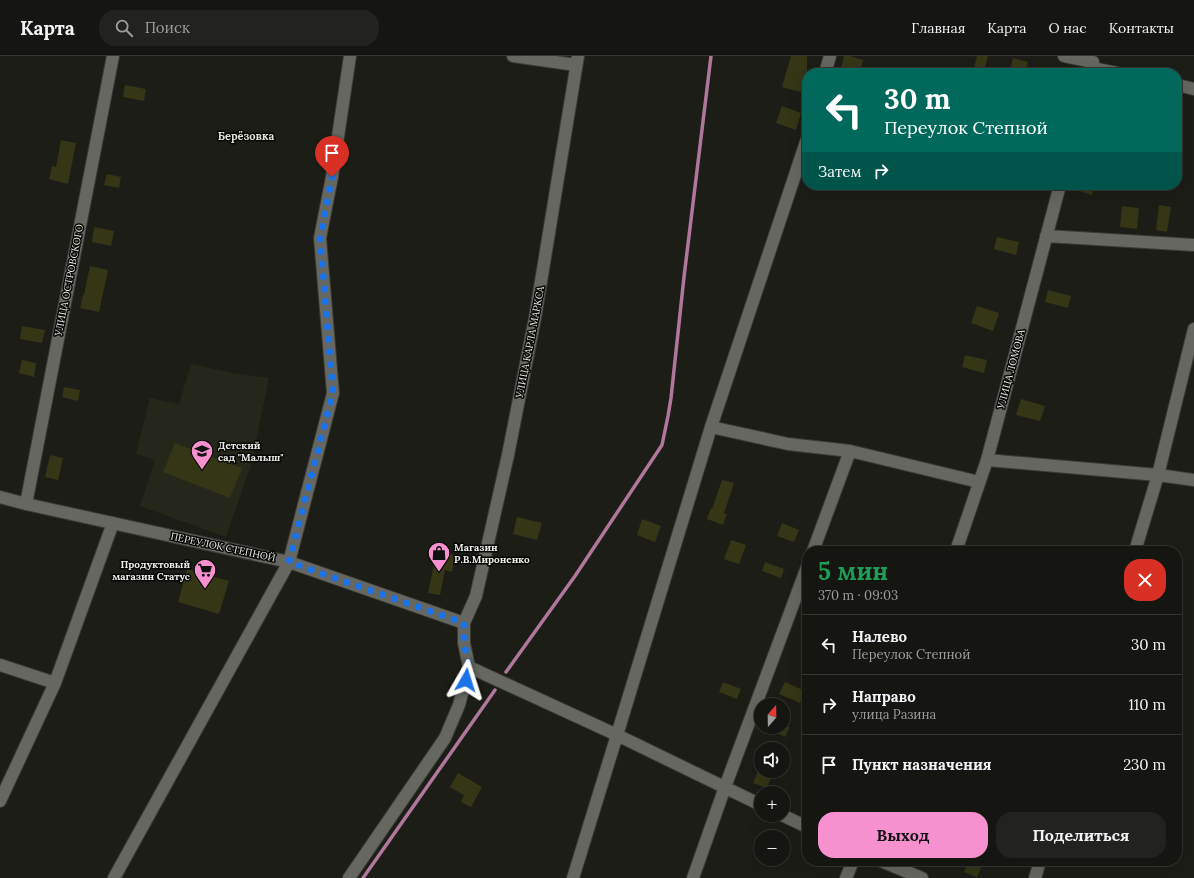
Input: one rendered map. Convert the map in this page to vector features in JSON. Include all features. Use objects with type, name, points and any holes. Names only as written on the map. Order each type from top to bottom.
[{"type":"street","name":"УЛИЦА ОСТРОВСКОГО","points":[[26,504],[112,56]]},
{"type":"street","points":[[114,878],[289,562],[333,392],[320,238],[332,177],[350,56]]},
{"type":"street","points":[[513,56],[577,61]]},
{"type":"street","points":[[827,68],[830,56]]},
{"type":"street","points":[[1064,56],[1092,65]]},
{"type":"street","name":"УЛИЦА КАРЛА МАРКСА","points":[[464,623],[476,596],[508,455],[536,318],[577,61]]},
{"type":"street","points":[[1182,86],[1194,89]]},
{"type":"street","points":[[573,878],[710,427],[802,154]]},
{"type":"street","name":"УЛИЦА ЛОМОВА","points":[[958,546],[986,460],[1059,190]]},
{"type":"street","points":[[1046,236],[1194,245]]},
{"type":"street","points":[[1137,546],[1158,475],[1194,329]]},
{"type":"street","points":[[710,427],[788,444],[850,451],[979,482]]},
{"type":"street","points":[[815,546],[850,451]]},
{"type":"street","points":[[986,460],[1158,475],[1194,480]]},
{"type":"street","name":"ПЕРЕУЛОК СТЕПНОЙ","points":[[0,497],[289,562],[464,623]]},
{"type":"street","points":[[2,793],[56,683],[113,523]]},
{"type":"street","points":[[693,878],[725,787],[802,580]]},
{"type":"street","points":[[349,878],[445,738],[459,705],[469,667],[464,643],[464,623]]},
{"type":"street","points":[[0,665],[56,683]]},
{"type":"street","points":[[469,667],[617,735],[754,802]]},
{"type":"street","points":[[790,819],[802,825]]},
{"type":"street","points":[[846,878],[850,866]]},
{"type":"street","points":[[893,866],[922,878]]},
{"type":"street","points":[[1035,878],[1039,866]]},
{"type":"shaded area","points":[[191,364],[233,373],[269,378],[251,465],[226,537],[140,506],[155,460],[136,454],[150,398],[179,404]]},
{"type":"building","points":[[791,56],[807,56],[807,68],[802,68],[802,93],[782,87]]},
{"type":"building","points":[[844,56],[850,56],[863,60],[861,68],[841,68]]},
{"type":"building","points":[[977,56],[988,56],[985,68],[974,68]]},
{"type":"building","points":[[1013,58],[1028,62],[1026,68],[1010,68]]},
{"type":"building","points":[[125,85],[146,89],[144,101],[123,97]]},
{"type":"building","points":[[782,106],[801,113],[796,130],[776,123]]},
{"type":"building","points":[[61,140],[76,143],[68,184],[49,179],[52,166],[56,167]]},
{"type":"building","points":[[107,174],[121,177],[119,188],[104,185]]},
{"type":"building","points":[[1076,190],[1094,190],[1092,195]]},
{"type":"building","points":[[1159,205],[1171,207],[1167,232],[1156,230]]},
{"type":"building","points":[[1122,206],[1139,208],[1137,229],[1120,227]]},
{"type":"building","points":[[94,227],[114,231],[111,246],[92,242]]},
{"type":"building","points":[[997,237],[1019,242],[1016,255],[994,249]]},
{"type":"building","points":[[90,266],[108,270],[99,312],[80,308]]},
{"type":"building","points":[[1048,290],[1071,296],[1068,308],[1045,302]]},
{"type":"building","points":[[977,306],[999,313],[993,331],[971,323]]},
{"type":"building","points":[[22,326],[45,330],[42,343],[20,339]]},
{"type":"building","points":[[965,355],[987,360],[984,373],[962,367]]},
{"type":"building","points":[[22,360],[36,363],[34,377],[19,373]]},
{"type":"building","points":[[64,387],[80,390],[78,401],[62,397]]},
{"type":"building","points":[[1021,399],[1045,406],[1040,421],[1016,415]]},
{"type":"building","points":[[175,443],[242,468],[230,498],[163,472]]},
{"type":"building","points":[[50,455],[63,458],[58,480],[45,477]]},
{"type":"building","points":[[722,480],[734,483],[724,513],[727,514],[723,525],[707,519]]},
{"type":"building","points":[[517,517],[542,523],[537,540],[513,534]]},
{"type":"building","points":[[642,519],[661,526],[655,542],[637,535]]},
{"type":"building","points":[[782,523],[799,530],[794,542],[777,536]]},
{"type":"building","points":[[731,540],[746,545],[739,564],[724,559]]},
{"type":"building","points":[[437,550],[455,555],[452,572],[445,570],[440,595],[428,593]]},
{"type":"building","points":[[765,562],[784,569],[781,578],[762,571]]},
{"type":"building","points":[[187,569],[229,581],[219,614],[178,602]]},
{"type":"building","points":[[723,682],[741,689],[737,699],[719,692]]},
{"type":"building","points":[[785,682],[802,690],[802,698],[800,703],[779,694]]},
{"type":"building","points":[[779,734],[786,734],[785,737]]},
{"type":"building","points":[[458,773],[482,787],[471,807],[461,802],[464,795],[450,787]]},
{"type":"building","points":[[755,778],[771,778],[768,786],[761,786],[753,783]]},
{"type":"building","points":[[966,866],[982,866],[977,877],[964,872]]},
{"type":"waterway","points":[[506,672],[575,576],[662,445],[671,398],[711,56]]},
{"type":"waterway","points":[[363,878],[495,690]]},
{"type":"place","name":"Детский сад \"Малыш\"","points":[[202,470]]},
{"type":"place","name":"Магазин Р.В.Мироненко","points":[[439,572]]},
{"type":"place","name":"Продуктовый магазин Статус","points":[[205,590]]},
{"type":"district","name":"Берёзовка","points":[[246,136]]},
{"type":"route","points":[[332,177],[320,238],[333,392],[289,562],[464,623],[464,643],[469,667],[466,680]]}]
